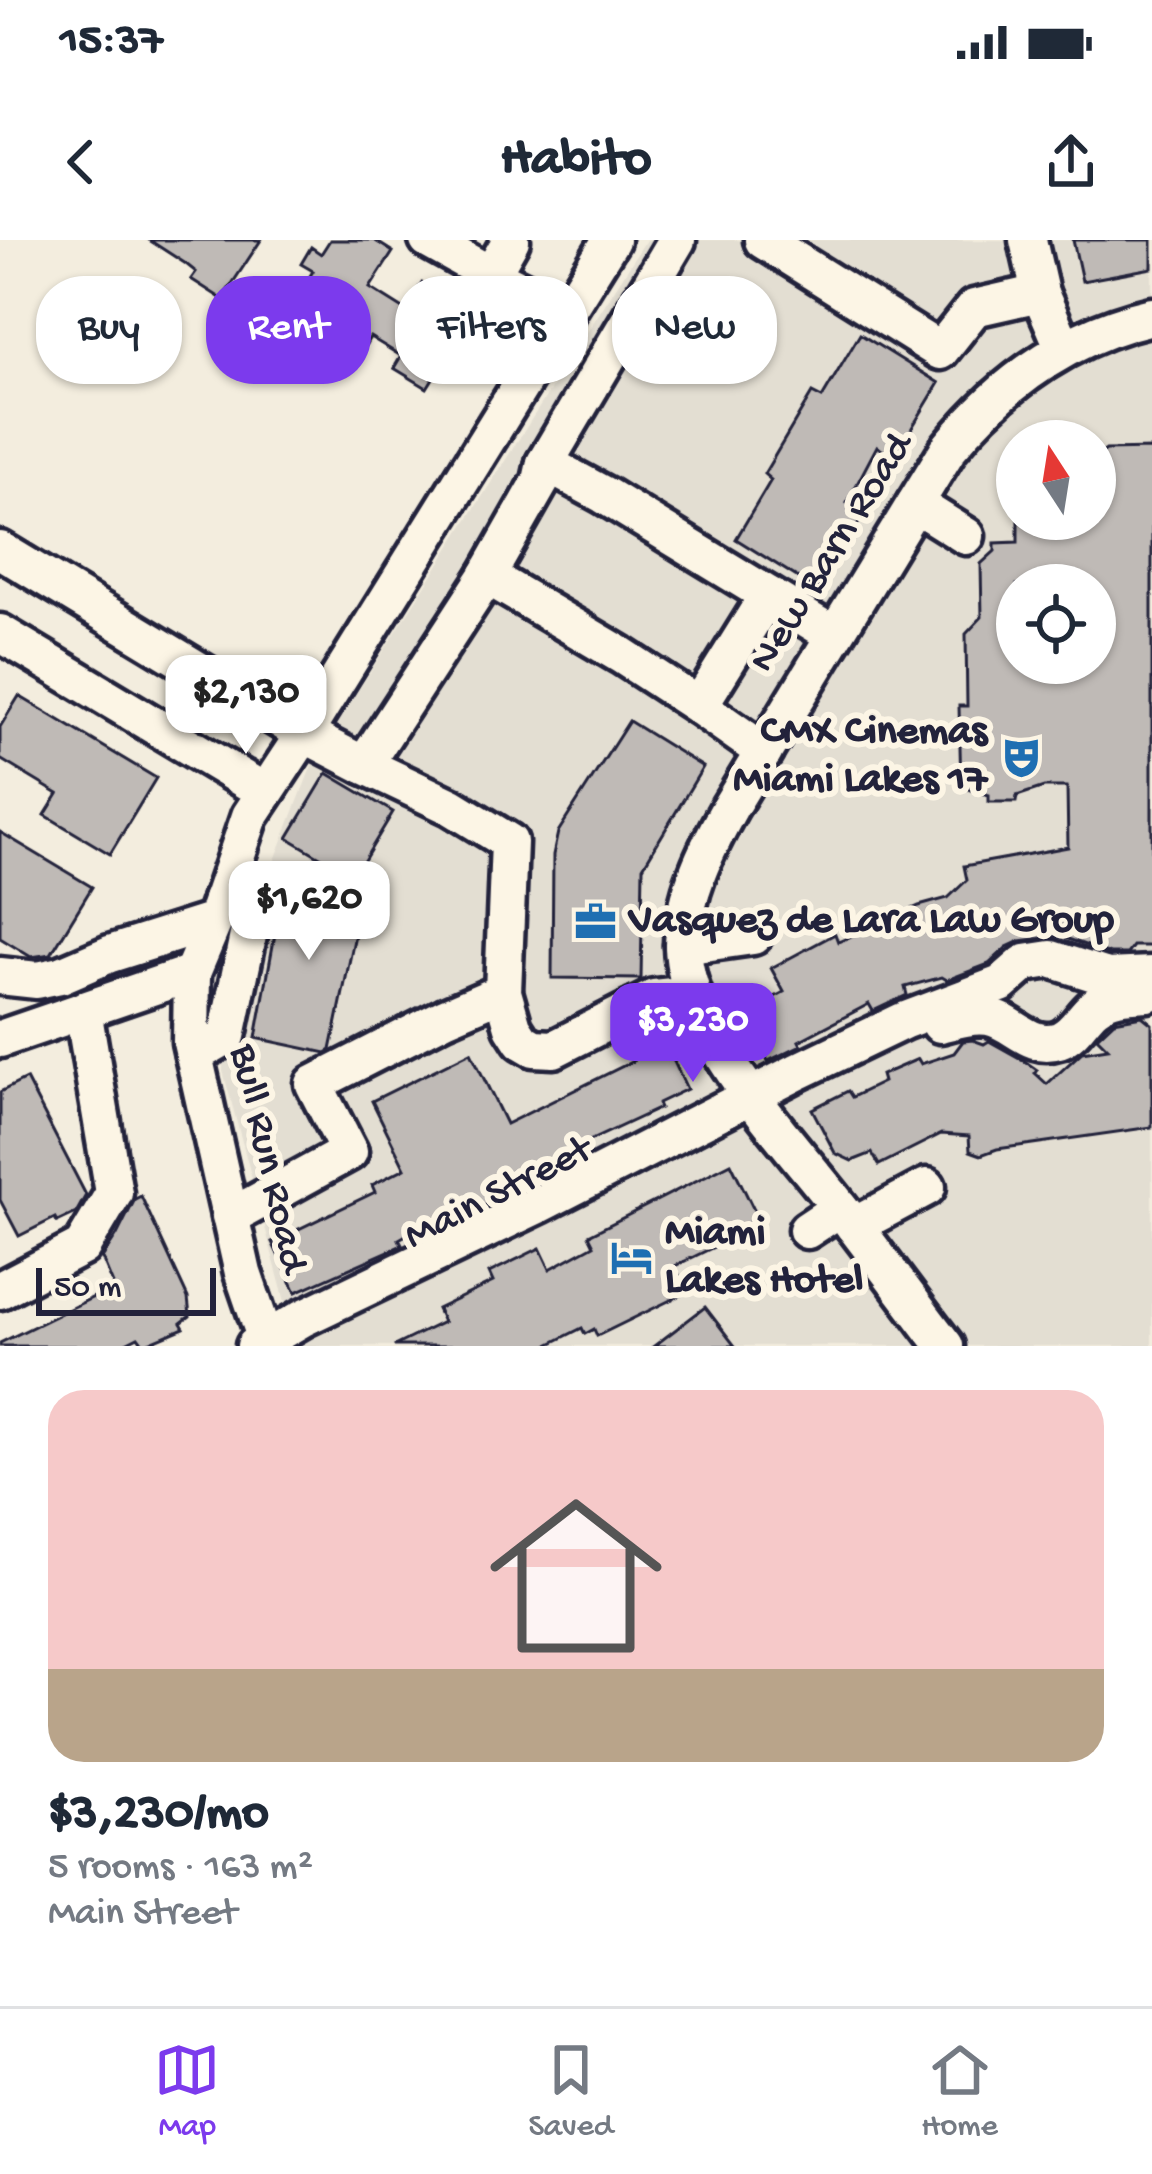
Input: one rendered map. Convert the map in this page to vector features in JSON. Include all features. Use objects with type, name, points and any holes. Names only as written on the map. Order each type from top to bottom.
[{"type":"street","points":[[428,240],[495,276]]},
{"type":"street","points":[[491,274],[511,240]]},
{"type":"street","name":"Bull Run Road","points":[[588,277],[611,240]]},
{"type":"street","points":[[364,765],[487,576],[541,482],[544,463],[677,240]]},
{"type":"street","points":[[763,240],[940,351],[974,308],[1040,292]]},
{"type":"street","points":[[1028,240],[1040,292],[1064,349]]},
{"type":"street","name":"New Barn Road","points":[[945,1346],[736,1075],[691,994],[683,946],[688,897],[705,854],[764,752],[949,448],[1010,385],[1064,349],[1099,332],[1152,316]]},
{"type":"street","name":"Bull Run Road","points":[[263,1344],[191,1042],[192,973],[250,816],[521,384]]},
{"type":"street","points":[[544,463],[834,635]]},
{"type":"street","points":[[915,504],[966,536]]},
{"type":"street","points":[[0,550],[304,734],[452,807],[509,842],[503,992],[522,1041],[534,1048],[554,1049],[654,998],[691,994]]},
{"type":"street","points":[[487,576],[621,655],[764,752]]},
{"type":"street","points":[[699,706],[768,595]]},
{"type":"street","points":[[0,633],[266,792]]},
{"type":"street","points":[[0,976],[38,980],[61,975],[218,910],[251,921],[227,1036],[194,1055]]},
{"type":"street","points":[[683,946],[753,936]]},
{"type":"street","name":"Main Street","points":[[263,1344],[309,1335],[373,1310],[759,1104],[903,1021],[1001,984],[1025,963],[1051,959],[1107,977],[1152,975]]},
{"type":"street","points":[[0,1039],[192,973]]},
{"type":"street","points":[[230,1216],[349,1152],[314,1084],[503,992]]},
{"type":"street","name":"Main Street","points":[[759,1104],[929,1026],[986,1016],[1031,1040],[1060,1040],[1092,1008],[1115,995],[1152,993]]},
{"type":"street","points":[[0,1290],[82,1247],[114,1193],[83,1010]]},
{"type":"street","points":[[807,1230],[927,1187]]},
{"type":"shaded area","points":[[646,240],[1152,240],[1152,1346],[297,1346],[223,1071],[224,991],[314,760],[554,384],[588,384],[588,331],[612,293],[612,384],[777,384],[777,276],[623,276]]},
{"type":"building","points":[[149,240],[261,240],[237,276],[206,276],[206,289],[191,279],[196,272]]},
{"type":"building","points":[[330,240],[374,240],[393,252],[371,286],[371,276],[310,276],[313,271],[301,264],[311,247],[321,254]]},
{"type":"building","points":[[1073,240],[1152,240],[1152,268],[1082,281]]},
{"type":"building","points":[[371,289],[395,304],[395,352],[371,338]]},
{"type":"building","points":[[860,334],[939,383],[893,459],[877,446],[847,503],[865,513],[816,589],[736,539],[771,480],[764,474],[812,393],[822,398]]},
{"type":"building","points":[[1152,449],[1152,946],[1110,954],[1060,936],[1020,941],[989,964],[947,980],[942,977],[905,987],[907,995],[873,1011],[869,1004],[768,1061],[743,1014],[784,992],[771,968],[835,934],[838,942],[948,898],[967,880],[964,866],[1068,847],[1067,787],[1044,787],[1017,796],[1016,802],[989,802],[989,795],[961,787],[959,706],[967,706],[966,634],[982,617],[981,564],[995,551],[995,543],[1116,540],[1116,450]]},
{"type":"building","points":[[19,696],[156,778],[110,854],[45,815],[58,794],[0,759],[0,727]]},
{"type":"building","points":[[629,721],[703,767],[643,867],[641,979],[552,978],[553,855],[558,832]]},
{"type":"building","points":[[327,773],[393,812],[354,877],[288,838]]},
{"type":"building","points":[[0,832],[92,887],[51,954],[31,957],[0,938]]},
{"type":"building","points":[[286,874],[364,891],[331,1050],[326,1053],[256,1038]]},
{"type":"building","points":[[1142,1016],[1152,1024],[1152,1127],[981,1155],[970,1151],[969,1136],[941,1134],[879,1165],[872,1153],[852,1161],[835,1153],[812,1109],[848,1091],[852,1097],[883,1082],[881,1075],[918,1059],[921,1064],[954,1053],[963,1041],[989,1041],[1037,1070],[1047,1084],[1082,1052],[1108,1048],[1097,1037],[1114,1021]]},
{"type":"building","points":[[655,1043],[661,1055],[669,1051],[687,1089],[658,1103],[660,1108],[540,1164],[542,1168],[515,1181],[519,1189],[469,1213],[467,1209],[439,1222],[436,1218],[399,1239],[402,1245],[296,1292],[272,1242],[375,1192],[372,1185],[405,1168],[372,1101],[471,1052],[506,1124],[633,1061],[630,1055]]},
{"type":"building","points":[[26,1079],[86,1195],[76,1213],[19,1236],[0,1200],[0,1092]]},
{"type":"building","name":"Miami Lakes Hotel","points":[[731,1163],[758,1218],[724,1235],[726,1241],[673,1267],[691,1290],[597,1336],[594,1329],[585,1334],[582,1328],[546,1346],[394,1346],[443,1322],[437,1309],[493,1282],[489,1273],[540,1248],[550,1269],[594,1245],[589,1235]]},
{"type":"building","points":[[141,1196],[188,1298],[190,1316],[181,1323],[184,1328],[144,1345],[138,1337],[120,1346],[0,1346],[114,1287],[102,1258]]},
{"type":"building","points":[[705,1307],[735,1346],[654,1346]]},
{"type":"place","name":"CMX Cinemas Miami Lakes 17","points":[[1021,757]]},
{"type":"place","name":"Vasquez de Lara Law Group","points":[[595,922]]},
{"type":"place","name":"Miami Lakes Hotel","points":[[631,1258]]}]
